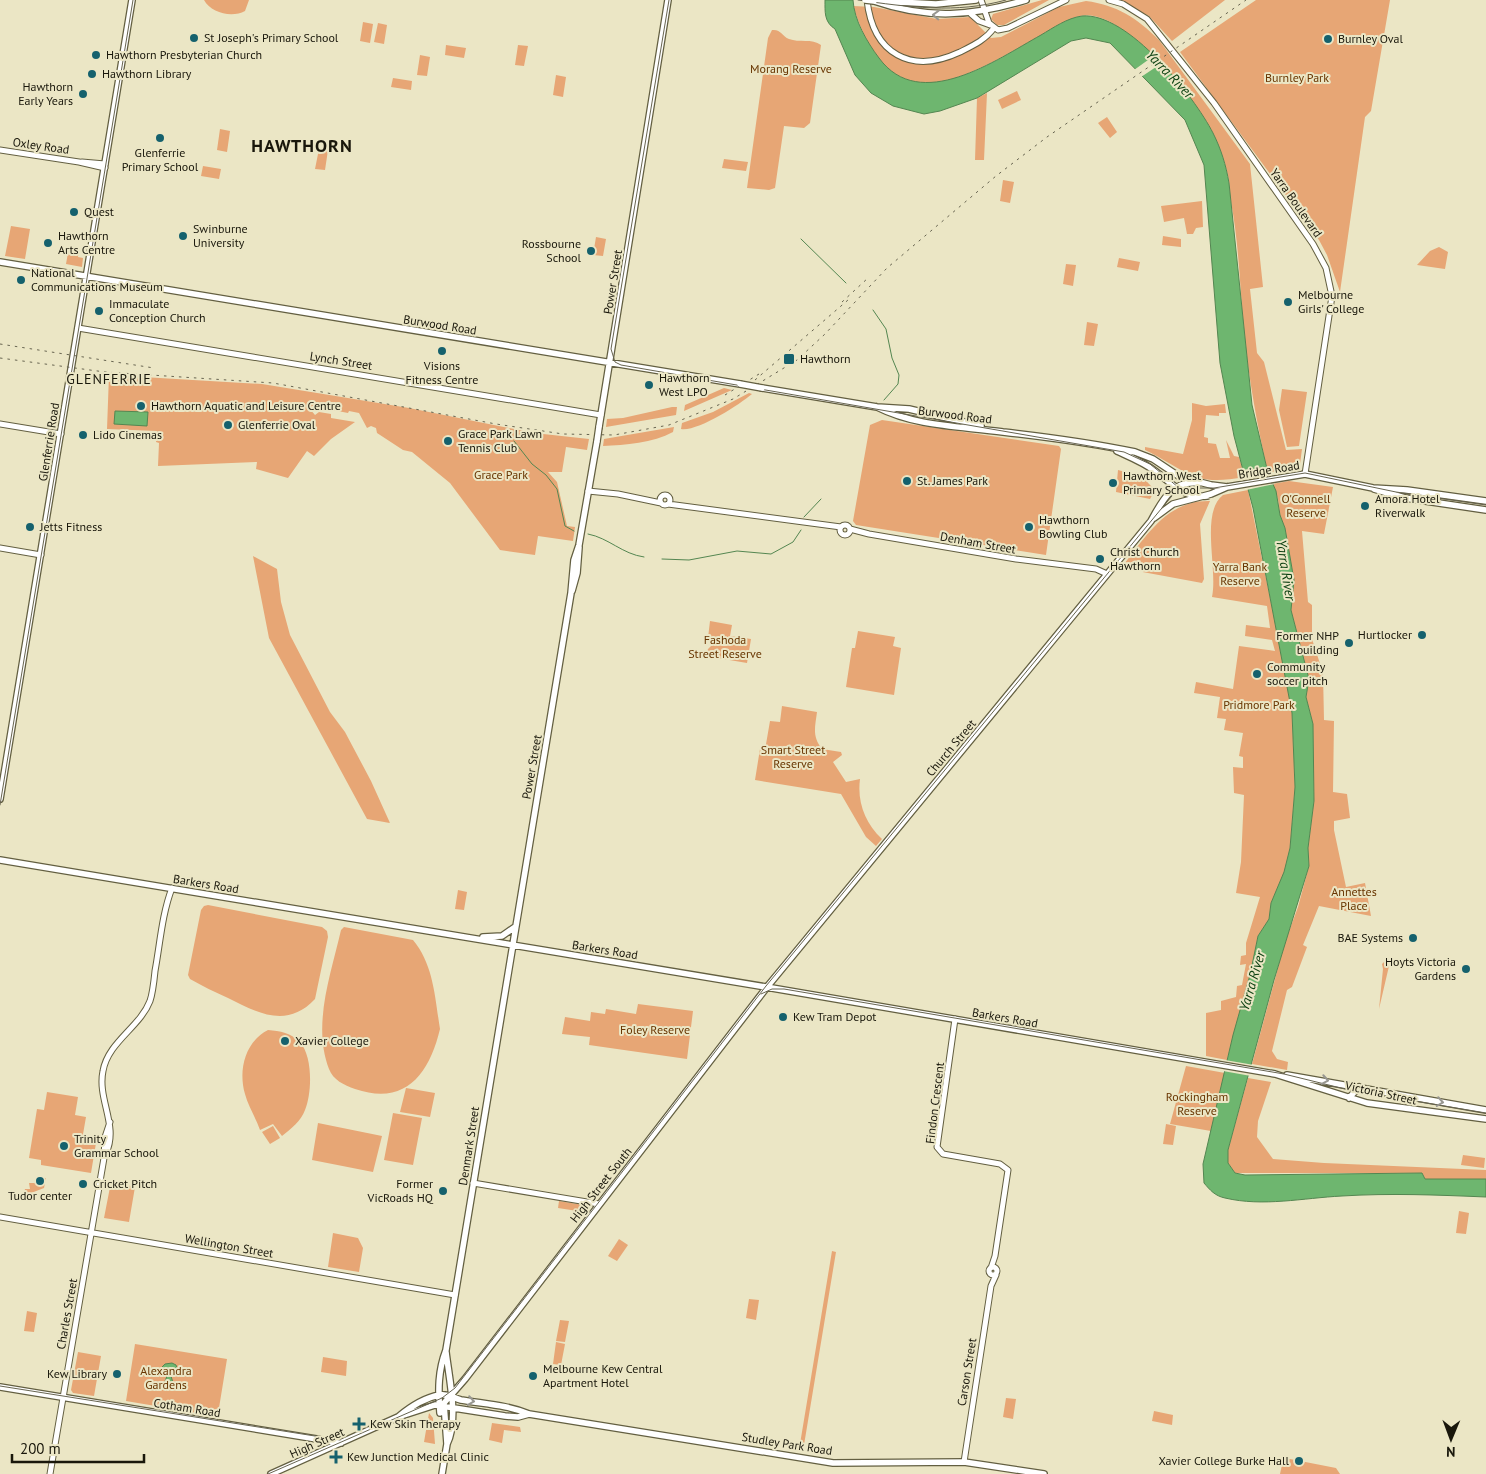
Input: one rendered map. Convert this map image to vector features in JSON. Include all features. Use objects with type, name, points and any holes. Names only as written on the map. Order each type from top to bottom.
[{"type":"main road","name":"Glenferrie Road","points":[[0,799],[132,0]]},
{"type":"main road","name":"Power Street","points":[[512,944],[571,593],[577,573],[579,545],[670,0]]},
{"type":"main road","points":[[869,0],[936,4],[976,0]]},
{"type":"main road","points":[[869,0],[932,15],[971,14],[1026,0]]},
{"type":"main road","name":"Burwood Road","points":[[0,262],[877,407],[909,409],[1002,431]]},
{"type":"main road","name":"Burwood Road","points":[[877,407],[892,415],[919,422],[1002,431],[1140,453],[1178,476],[1198,483]]},
{"type":"main road","name":"Burwood Road","points":[[1110,449],[1143,463],[1174,488],[1191,496],[1207,496]]},
{"type":"main road","name":"Bridge Road","points":[[1207,496],[1226,487],[1305,474],[1372,488],[1407,490],[1486,502]]},
{"type":"main road","points":[[1174,488],[1186,482],[1198,483]]},
{"type":"main road","name":"Bridge Road","points":[[1198,483],[1226,487]]},
{"type":"main road","name":"Church Street","points":[[767,987],[1151,521],[1174,488]]},
{"type":"main road","name":"Bridge Road","points":[[1372,488],[1384,494],[1414,500],[1486,510]]},
{"type":"main road","points":[[1405,498],[1407,490]]},
{"type":"main road","points":[[1414,500],[1416,492]]},
{"type":"main road","name":"Church Street","points":[[1151,521],[1175,503],[1207,496]]},
{"type":"main road","points":[[1468,507],[1469,499]]},
{"type":"main road","name":"Barkers Road","points":[[0,860],[512,944],[1207,1063]]},
{"type":"main road","points":[[471,938],[502,936],[515,927]]},
{"type":"main road","name":"Denmark Street","points":[[447,1444],[442,1431],[441,1406],[438,1395],[440,1367],[446,1350],[512,944]]},
{"type":"main road","name":"High Street South","points":[[441,1406],[767,987]]},
{"type":"main road","name":"Victoria Street","points":[[1207,1063],[1355,1086],[1486,1110]]},
{"type":"main road","name":"Victoria Street","points":[[1275,1074],[1347,1097],[1418,1111],[1486,1119]]},
{"type":"main road","points":[[1347,1097],[1355,1086]]},
{"type":"main road","name":"Denmark Street","points":[[442,1474],[453,1420],[446,1350]]},
{"type":"main road","name":"Cotham Road","points":[[0,1387],[341,1443]]},
{"type":"main road","name":"High Street","points":[[398,1417],[412,1406],[438,1395],[450,1395]]},
{"type":"main road","name":"Studley Park Road","points":[[450,1395],[459,1399],[518,1409],[529,1414],[833,1462],[964,1462],[1044,1474]]},
{"type":"main road","points":[[441,1406],[452,1408]]},
{"type":"main road","name":"High Street","points":[[271,1474],[398,1417],[441,1406]]},
{"type":"main road","name":"Studley Park Road","points":[[452,1408],[516,1417],[529,1414]]},
{"type":"main road","points":[[453,1420],[459,1414],[475,1412]]},
{"type":"street","points":[[869,0],[870,21],[880,40],[891,51],[918,62],[945,59],[981,42],[992,26]]},
{"type":"street","points":[[981,0],[984,11],[992,26]]},
{"type":"street","points":[[971,14],[979,21],[998,30],[1008,28],[1066,0]]},
{"type":"street","name":"Yarra Boulevard","points":[[1109,0],[1128,7],[1147,19],[1160,34],[1214,103],[1270,182],[1326,268],[1332,296],[1305,474]]},
{"type":"street","name":"Oxley Road","points":[[0,150],[105,166]]},
{"type":"street","name":"Lynch Street","points":[[78,328],[601,415]]},
{"type":"street","points":[[0,424],[61,434]]},
{"type":"street","name":"Denham Street","points":[[589,489],[661,500],[664,505],[669,501],[841,530],[845,526],[850,531],[1084,569],[1106,576]]},
{"type":"street","points":[[0,548],[40,555]]},
{"type":"street","name":"Charles Street","points":[[162,887],[166,895],[166,906]]},
{"type":"street","name":"Charles Street","points":[[50,1474],[104,1158],[105,1135],[110,1122],[102,1090],[103,1068],[111,1053],[150,1000],[166,906],[172,888]]},
{"type":"street","name":"Findon Crescent","points":[[957,1019],[937,1142],[938,1150],[946,1155],[1000,1164],[1006,1167],[1008,1175]]},
{"type":"street","name":"Carson Street","points":[[964,1462],[1008,1175]]},
{"type":"street","points":[[473,1183],[599,1204]]},
{"type":"street","name":"Wellington Street","points":[[0,1217],[455,1295]]},
{"type":"green space","points":[[204,0],[249,0],[245,11],[228,14],[217,11]]},
{"type":"green space","points":[[1042,0],[1049,0],[1004,25],[997,25],[991,19],[993,14]]},
{"type":"green space","points":[[1117,0],[1225,0],[1172,41],[1149,16]]},
{"type":"green space","name":"Burnley Park","points":[[1256,0],[1390,0],[1371,111],[1365,117],[1340,292],[1327,255],[1319,240],[1180,52]]},
{"type":"green space","points":[[1086,1],[1117,9],[1143,25],[1159,40],[1250,164],[1263,287],[1250,289],[1257,353],[1264,362],[1286,450],[1302,449],[1300,464],[1297,467],[1268,473],[1248,368],[1234,218],[1229,181],[1220,149],[1203,116],[1177,82],[1145,47],[1110,22],[1094,16],[1080,16],[1067,21],[983,67],[956,78],[931,83],[908,81],[887,68],[869,44],[853,6],[874,7],[937,19],[970,17],[991,38],[1001,37],[1059,7]]},
{"type":"green space","points":[[363,22],[373,24],[370,43],[360,41]]},
{"type":"green space","points":[[378,23],[387,25],[384,44],[374,42]]},
{"type":"green space","name":"Morang Reserve","points":[[772,30],[779,32],[789,39],[814,42],[821,45],[810,123],[804,128],[784,126],[775,188],[769,190],[747,188],[768,38]]},
{"type":"green space","points":[[446,45],[466,48],[464,58],[445,55]]},
{"type":"green space","points":[[518,45],[528,46],[524,66],[515,65]]},
{"type":"green space","points":[[420,55],[430,57],[427,76],[417,75]]},
{"type":"green space","points":[[556,75],[566,77],[563,97],[553,95]]},
{"type":"green space","points":[[393,78],[412,81],[411,90],[391,87]]},
{"type":"green space","points":[[1017,91],[1021,100],[1002,109],[998,100]]},
{"type":"green space","points":[[987,93],[984,160],[975,160],[977,98]]},
{"type":"green space","points":[[1107,117],[1117,132],[1110,138],[1098,123]]},
{"type":"green space","points":[[220,129],[230,131],[227,152],[217,150]]},
{"type":"green space","points":[[319,149],[328,150],[325,170],[315,169]]},
{"type":"green space","points":[[724,159],[748,162],[746,171],[722,168]]},
{"type":"green space","points":[[203,166],[221,169],[219,179],[201,176]]},
{"type":"green space","points":[[1003,180],[1014,182],[1010,203],[1000,201]]},
{"type":"green space","points":[[1202,201],[1203,227],[1196,228],[1193,234],[1187,234],[1184,218],[1164,222],[1161,206]]},
{"type":"green space","points":[[11,226],[30,229],[25,259],[5,256]]},
{"type":"green space","points":[[1163,236],[1181,239],[1181,247],[1162,245]]},
{"type":"green space","points":[[596,237],[606,239],[603,256],[593,255]]},
{"type":"green space","points":[[69,247],[79,250],[78,257],[83,258],[82,267],[66,264]]},
{"type":"green space","points":[[1439,247],[1448,252],[1445,269],[1417,265],[1430,251]]},
{"type":"green space","points":[[1119,258],[1140,262],[1138,271],[1117,267]]},
{"type":"green space","points":[[1066,264],[1076,265],[1073,286],[1063,284]]},
{"type":"green space","points":[[1087,322],[1098,324],[1094,346],[1084,345]]},
{"type":"green space","name":"Grace Park","points":[[109,375],[262,384],[409,408],[534,433],[589,439],[587,450],[566,447],[562,472],[548,472],[557,482],[567,526],[575,527],[573,541],[538,536],[535,555],[500,550],[450,483],[412,452],[403,450],[377,433],[376,428],[371,426],[367,428],[359,413],[349,411],[348,413],[312,406],[309,408],[315,415],[319,412],[331,414],[331,418],[355,422],[331,439],[314,456],[307,451],[288,478],[256,469],[257,462],[158,466],[159,443],[156,442],[157,431],[107,429]]},
{"type":"green space","points":[[724,388],[732,390],[684,411],[685,405]]},
{"type":"green space","points":[[1282,389],[1307,392],[1299,446],[1287,447],[1279,410]]},
{"type":"green space","points":[[749,393],[752,394],[718,417],[688,429],[681,429],[682,423],[713,412]]},
{"type":"green space","points":[[1192,403],[1206,406],[1225,404],[1226,413],[1219,413],[1219,416],[1206,415],[1204,437],[1208,438],[1208,443],[1216,444],[1220,458],[1230,458],[1226,440],[1234,456],[1239,457],[1245,477],[1227,480],[1201,478],[1191,475],[1145,450],[1145,447],[1183,454],[1192,420]]},
{"type":"green space","points":[[677,407],[676,415],[606,427],[607,419],[623,418]]},
{"type":"green space","name":"St. James Park","points":[[882,420],[1059,446],[1061,449],[1046,555],[856,525],[853,521],[870,425]]},
{"type":"green space","points":[[674,427],[673,432],[657,439],[603,446],[604,439]]},
{"type":"green space","points":[[1118,470],[1138,475],[1145,480],[1155,490],[1150,499],[1116,492]]},
{"type":"green space","points":[[1289,481],[1333,487],[1324,534],[1302,531],[1308,602],[1312,605],[1312,639],[1323,673],[1324,720],[1334,721],[1333,792],[1347,794],[1350,818],[1334,821],[1334,830],[1346,887],[1365,883],[1371,916],[1319,906],[1303,945],[1307,947],[1292,987],[1287,990],[1272,1051],[1277,1059],[1288,1062],[1287,1070],[1252,1064],[1285,942],[1298,907],[1309,866],[1308,848],[1314,801],[1313,724],[1306,697],[1309,679],[1291,610],[1294,580],[1285,528],[1280,516],[1278,499],[1272,484]]},
{"type":"green space","name":"Pridmore Park","points":[[1248,490],[1287,681],[1292,713],[1295,787],[1290,848],[1284,873],[1271,903],[1269,919],[1258,936],[1250,975],[1227,1060],[1206,1056],[1206,1013],[1221,1010],[1221,1001],[1236,997],[1237,986],[1242,985],[1246,964],[1240,965],[1241,956],[1246,955],[1246,943],[1260,897],[1236,893],[1241,862],[1244,795],[1234,793],[1233,767],[1243,768],[1243,757],[1239,756],[1243,733],[1224,730],[1226,719],[1217,718],[1220,697],[1194,693],[1196,682],[1233,689],[1239,646],[1275,651],[1272,640],[1245,636],[1246,625],[1270,628],[1267,606],[1212,597],[1211,528],[1212,515],[1216,503],[1223,495]]},
{"type":"green space","points":[[1210,501],[1200,524],[1204,579],[1202,583],[1121,568],[1149,533],[1169,514],[1195,502]]},
{"type":"green space","points":[[253,556],[277,569],[281,602],[290,635],[330,712],[345,732],[371,781],[390,823],[367,819],[269,638]]},
{"type":"green space","name":"Fashoda Street Reserve","points":[[710,621],[732,625],[730,636],[751,639],[747,663],[706,656],[708,649],[713,644],[708,638]]},
{"type":"green space","points":[[858,631],[895,637],[893,646],[901,648],[894,695],[846,687],[852,648],[855,648]]},
{"type":"green space","name":"Smart Street Reserve","points":[[782,706],[817,712],[815,732],[822,749],[841,752],[842,755],[833,762],[846,782],[860,779],[861,804],[871,826],[882,839],[876,846],[866,837],[841,794],[755,780],[760,749],[765,750],[770,721],[780,722]]},
{"type":"green space","points":[[458,890],[467,892],[464,910],[455,909]]},
{"type":"green space","points":[[208,905],[322,927],[327,931],[328,937],[315,999],[294,1014],[272,1015],[250,1009],[190,979],[188,975],[201,910],[204,906]]},
{"type":"green space","points":[[344,927],[413,940],[420,950],[429,971],[435,994],[440,1029],[429,1060],[421,1073],[412,1083],[401,1090],[388,1093],[373,1093],[355,1089],[336,1079],[329,1069],[322,1035],[323,1017],[328,982],[341,930]]},
{"type":"green space","points":[[1385,961],[1389,966],[1379,1009],[1382,964]]},
{"type":"green space","name":"Foley Reserve","points":[[638,1004],[693,1011],[687,1059],[589,1045],[590,1037],[562,1034],[565,1017],[590,1021],[591,1012],[605,1014],[606,1009],[636,1014]]},
{"type":"green space","points":[[268,1030],[285,1033],[297,1039],[304,1049],[309,1066],[310,1085],[305,1110],[292,1128],[282,1136],[273,1124],[260,1130],[246,1098],[243,1085],[243,1066],[249,1049],[260,1035]]},
{"type":"green space","name":"Rockingham Reserve","points":[[1186,1066],[1225,1073],[1211,1131],[1170,1124]]},
{"type":"green space","points":[[1248,1078],[1271,1082],[1258,1121],[1257,1137],[1273,1159],[1486,1170],[1486,1179],[1425,1179],[1422,1173],[1235,1173],[1228,1163],[1228,1150]]},
{"type":"green space","points":[[406,1088],[435,1093],[430,1117],[400,1112]]},
{"type":"green space","points":[[47,1092],[78,1097],[75,1115],[86,1117],[82,1140],[96,1143],[91,1173],[41,1165],[41,1160],[29,1158],[37,1109],[44,1110]]},
{"type":"green space","points":[[393,1113],[422,1118],[413,1165],[384,1160]]},
{"type":"green space","points":[[318,1123],[382,1136],[373,1172],[312,1160]]},
{"type":"green space","points":[[1166,1124],[1176,1126],[1173,1145],[1163,1144]]},
{"type":"green space","points":[[273,1126],[280,1138],[270,1144],[262,1132]]},
{"type":"green space","points":[[1463,1155],[1485,1158],[1484,1168],[1461,1165]]},
{"type":"green space","points":[[42,1178],[46,1178],[44,1188],[31,1193],[29,1197],[23,1197],[25,1189],[30,1189],[29,1183],[42,1183]]},
{"type":"green space","points":[[111,1182],[135,1187],[129,1222],[104,1218]]},
{"type":"green space","points":[[559,1201],[589,1206],[584,1212],[558,1208]]},
{"type":"green space","points":[[1459,1211],[1469,1213],[1466,1234],[1456,1233]]},
{"type":"green space","points":[[333,1233],[358,1238],[363,1248],[359,1272],[328,1267]]},
{"type":"green space","points":[[619,1239],[628,1245],[617,1261],[608,1256]]},
{"type":"green space","points":[[832,1251],[836,1252],[803,1451],[799,1450]]},
{"type":"green space","points":[[749,1299],[759,1300],[756,1320],[746,1318]]},
{"type":"green space","points":[[27,1311],[37,1313],[34,1332],[24,1331]]},
{"type":"green space","points":[[560,1320],[569,1321],[565,1342],[556,1341]]},
{"type":"green space","points":[[556,1342],[565,1344],[561,1365],[553,1364]]},
{"type":"green space","name":"Alexandra Gardens","points":[[135,1344],[227,1359],[218,1414],[215,1416],[126,1401]]},
{"type":"green space","points":[[78,1352],[101,1356],[94,1396],[73,1393],[71,1390]]},
{"type":"green space","points":[[323,1357],[347,1361],[346,1376],[321,1372]]},
{"type":"green space","points":[[1006,1398],[1016,1399],[1013,1419],[1003,1417]]},
{"type":"green space","points":[[1154,1411],[1173,1415],[1172,1425],[1152,1421]]},
{"type":"green space","points":[[429,1413],[433,1418],[435,1444],[424,1442]]},
{"type":"green space","points":[[492,1423],[520,1427],[521,1432],[504,1430],[502,1443],[489,1440]]},
{"type":"green space","points":[[1290,1459],[1336,1468],[1340,1474],[1280,1474],[1283,1460]]},
{"type":"water","name":"Yarra River","points":[[825,0],[853,0],[862,31],[879,58],[896,74],[915,82],[936,82],[958,77],[981,68],[1055,26],[1071,19],[1082,16],[1100,18],[1119,27],[1158,59],[1191,99],[1213,133],[1223,157],[1229,183],[1252,405],[1268,473],[1276,491],[1280,515],[1285,528],[1294,580],[1291,610],[1309,679],[1306,697],[1313,724],[1314,801],[1308,848],[1309,866],[1274,980],[1228,1150],[1228,1163],[1235,1173],[1245,1175],[1422,1173],[1425,1179],[1486,1179],[1486,1197],[1378,1195],[1254,1202],[1218,1196],[1204,1183],[1203,1164],[1258,936],[1269,919],[1271,903],[1284,872],[1290,848],[1295,787],[1292,713],[1253,508],[1234,436],[1220,363],[1204,165],[1185,120],[1110,43],[1086,38],[1071,41],[977,98],[940,111],[924,114],[893,106],[871,93],[855,75],[835,29],[827,20]]},
{"type":"water","points":[[115,411],[148,412],[147,426],[114,424]]},
{"type":"water","points":[[172,1363],[177,1368],[171,1376],[174,1386],[165,1388],[164,1384],[167,1376],[162,1374],[160,1369],[165,1364]]},
{"type":"pier","points":[[1155,55],[1162,63],[1141,77],[1134,70]]},
{"type":"pier","points":[[1270,473],[1275,484],[1246,490],[1243,478]]},
{"type":"pier","points":[[1225,1060],[1254,1065],[1251,1076],[1223,1071]]},
{"type":"waterway","points":[[801,239],[846,283]]},
{"type":"waterway","points":[[873,310],[886,329],[892,358],[899,375],[898,384],[884,400]]},
{"type":"waterway","points":[[514,441],[532,464],[546,475],[557,489],[565,526],[574,531]]},
{"type":"waterway","points":[[804,517],[821,499]]},
{"type":"waterway","points":[[662,559],[689,560],[737,551],[771,554],[793,542],[801,530]]},
{"type":"waterway","points":[[588,534],[603,539],[629,553],[644,557]]},
{"type":"tram line","points":[[0,805],[133,0]]},
{"type":"tram line","points":[[669,0],[611,349],[615,362],[621,365],[1124,452],[1150,464],[1178,487],[1185,490]]},
{"type":"tram line","points":[[858,0],[932,8],[969,7],[1006,0]]},
{"type":"tram line","points":[[268,1474],[442,1398],[455,1388],[766,986],[1176,491],[1185,488],[1214,488],[1305,473],[1396,492],[1486,505]]},
{"type":"tram line","points":[[761,994],[772,989],[784,989],[1284,1074],[1349,1090],[1486,1113]]},
{"type":"tram line","points":[[0,1386],[340,1440]]},
{"type":"railway","points":[[0,358],[105,372],[273,383],[496,424],[563,434],[614,435],[669,425],[733,399],[797,360],[825,334],[887,268],[996,176],[1047,137],[1246,0]]},
{"type":"railway","points":[[842,302],[868,278]]},
{"type":"railway","points":[[755,380],[848,300]]},
{"type":"railway","points":[[0,344],[154,368]]},
{"type":"railway","points":[[725,395],[759,374]]},
{"type":"place","name":"St Joseph's Primary School","points":[[194,38]]},
{"type":"place","name":"Burnley Oval","points":[[1328,39]]},
{"type":"place","name":"Hawthorn Presbyterian Church","points":[[96,55]]},
{"type":"place","name":"Hawthorn Library","points":[[92,74]]},
{"type":"place","name":"Hawthorn Early Years","points":[[83,94]]},
{"type":"place","name":"Glenferrie Primary School","points":[[160,138]]},
{"type":"place","name":"Quest","points":[[74,212]]},
{"type":"place","name":"Swinburne University","points":[[183,236]]},
{"type":"place","name":"Hawthorn Arts Centre","points":[[48,243]]},
{"type":"place","name":"Rossbourne School","points":[[591,251]]},
{"type":"place","name":"National Communications Museum","points":[[21,280]]},
{"type":"place","name":"Melbourne Girls' College","points":[[1288,302]]},
{"type":"place","name":"Immaculate Conception Church","points":[[99,311]]},
{"type":"place","name":"Visions Fitness Centre","points":[[442,351]]},
{"type":"place","name":"Hawthorn","points":[[789,359]]},
{"type":"place","name":"Hawthorn West LPO","points":[[649,385]]},
{"type":"place","name":"Hawthorn Aquatic and Leisure Centre","points":[[141,406]]},
{"type":"place","name":"Glenferrie Oval","points":[[228,425]]},
{"type":"place","name":"Lido Cinemas","points":[[83,435]]},
{"type":"place","name":"Grace Park Lawn Tennis Club","points":[[448,441]]},
{"type":"place","name":"St. James Park","points":[[907,481]]},
{"type":"place","name":"Hawthorn West Primary School","points":[[1113,483]]},
{"type":"place","name":"Amora Hotel Riverwalk","points":[[1365,506]]},
{"type":"place","name":"Jetts Fitness","points":[[30,527]]},
{"type":"place","name":"Hawthorn Bowling Club","points":[[1029,527]]},
{"type":"place","name":"Christ Church Hawthorn","points":[[1100,559]]},
{"type":"place","name":"Hurtlocker","points":[[1422,635]]},
{"type":"place","name":"Former NHP building","points":[[1349,643]]},
{"type":"place","name":"Community soccer pitch","points":[[1257,674]]},
{"type":"place","name":"BAE Systems","points":[[1413,938]]},
{"type":"place","name":"Hoyts Victoria Gardens","points":[[1466,969]]},
{"type":"place","name":"Kew Tram Depot","points":[[783,1017]]},
{"type":"place","name":"Xavier College","points":[[285,1041]]},
{"type":"place","name":"Trinity Grammar School","points":[[64,1146]]},
{"type":"place","name":"Tudor center","points":[[40,1181]]},
{"type":"place","name":"Cricket Pitch","points":[[83,1184]]},
{"type":"place","name":"Former VicRoads HQ","points":[[443,1191]]},
{"type":"place","name":"Kew Library","points":[[117,1374]]},
{"type":"place","name":"Melbourne Kew Central Apartment Hotel","points":[[533,1376]]},
{"type":"place","name":"Kew Skin Therapy","points":[[359,1424]]},
{"type":"place","name":"Kew Junction Medical Clinic","points":[[336,1457]]},
{"type":"place","name":"Xavier College Burke Hall","points":[[1299,1461]]},
{"type":"district","name":"HAWTHORN","points":[[302,146]]},
{"type":"district","name":"GLENFERRIE","points":[[109,379]]},
{"type":"park label","name":"O'Connell Reserve","points":[[1306,506]]},
{"type":"park label","name":"Yarra Bank Reserve","points":[[1240,574]]},
{"type":"park label","name":"Annettes Place","points":[[1354,899]]}]
